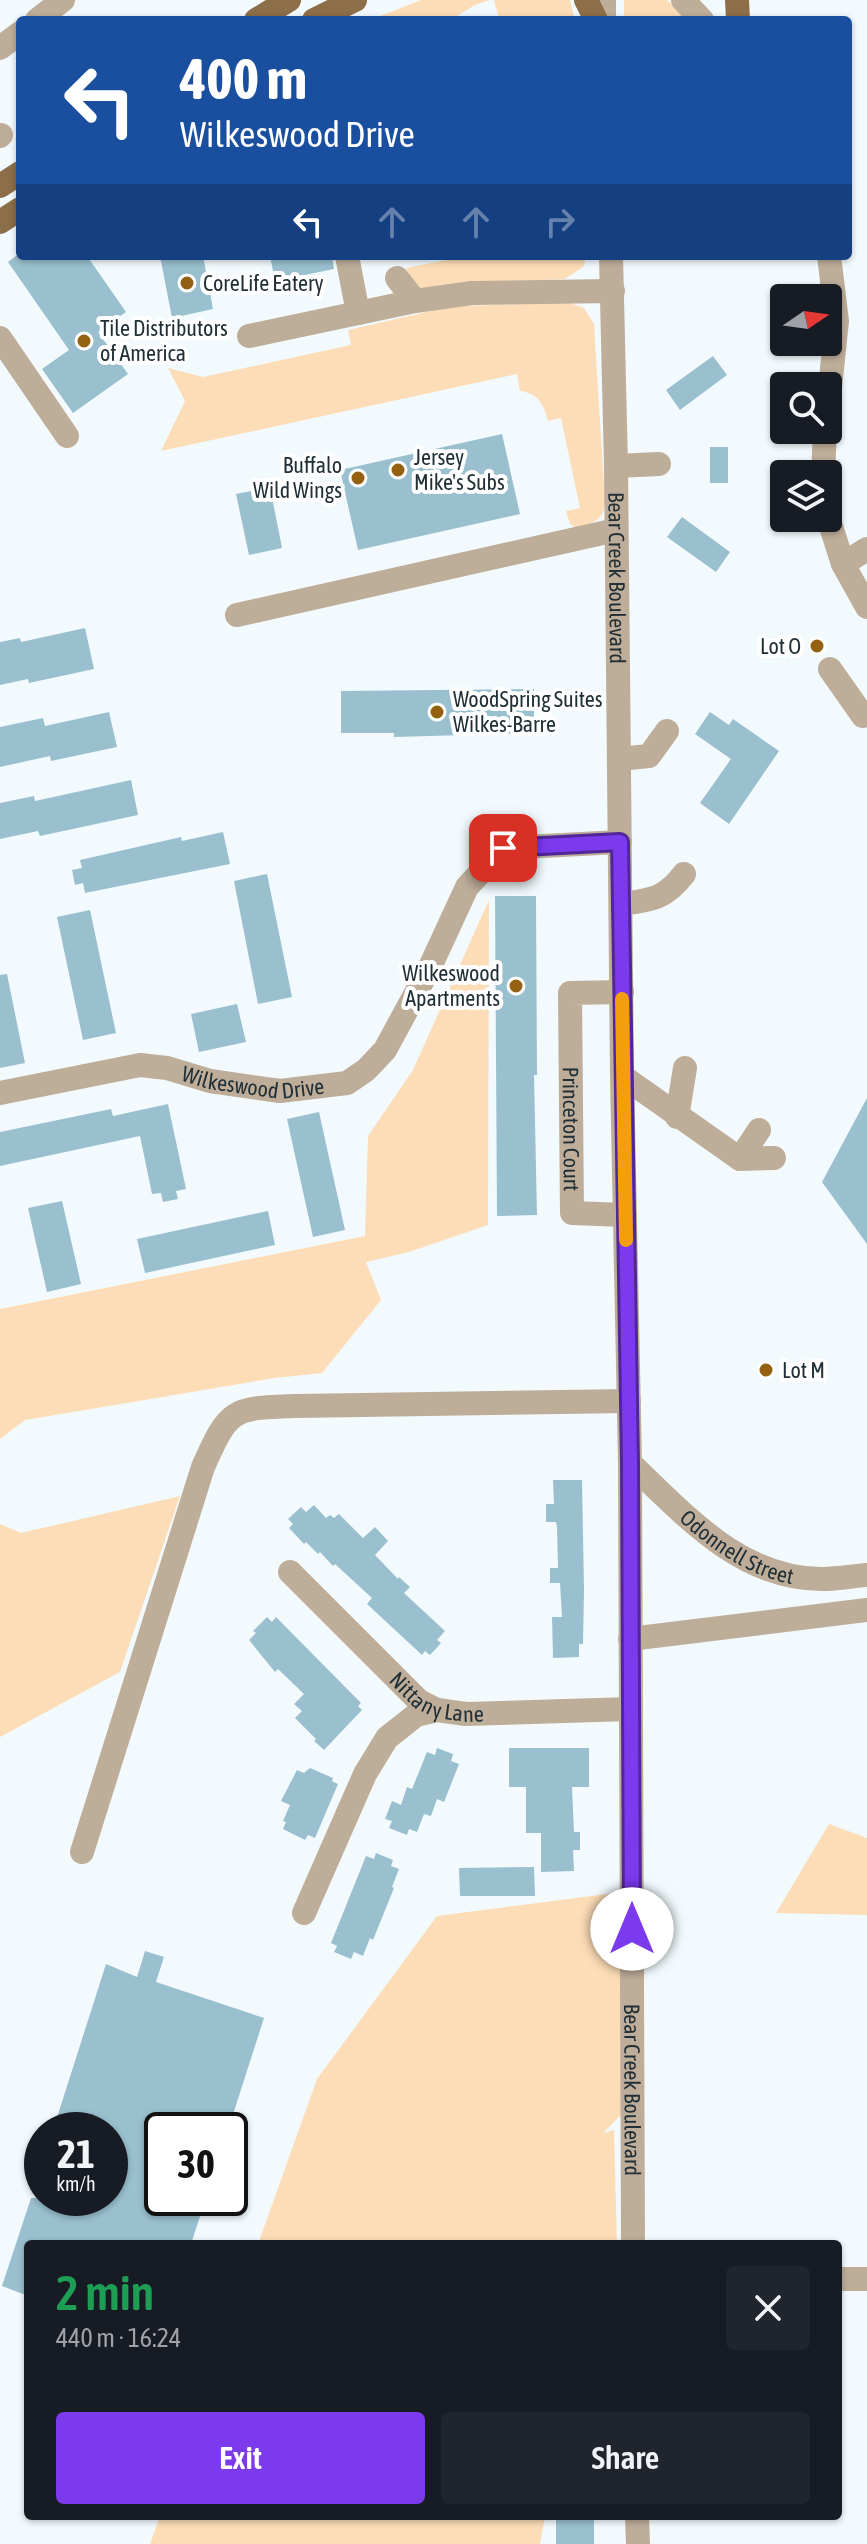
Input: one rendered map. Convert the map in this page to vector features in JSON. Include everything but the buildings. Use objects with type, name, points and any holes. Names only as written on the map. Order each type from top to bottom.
[{"type":"main road","points":[[263,16],[289,0]]},
{"type":"main road","points":[[322,16],[355,0]]},
{"type":"street","points":[[42,16],[63,0]]},
{"type":"street","points":[[683,0],[698,16]]},
{"type":"street","points":[[348,260],[358,313]]},
{"type":"street","name":"Bear Creek Boulevard","points":[[611,260],[630,1463],[633,2240]]},
{"type":"street","points":[[829,260],[837,321],[832,372]]},
{"type":"street","points":[[397,278],[415,301]]},
{"type":"street","points":[[249,336],[415,301],[472,293],[613,291]]},
{"type":"street","points":[[0,338],[67,436]]},
{"type":"street","points":[[616,466],[659,464]]},
{"type":"street","points":[[237,615],[616,530]]},
{"type":"street","points":[[833,532],[843,564],[867,607]]},
{"type":"street","points":[[843,564],[867,549]]},
{"type":"street","points":[[830,669],[866,717]]},
{"type":"street","points":[[619,759],[649,756],[667,731]]},
{"type":"street","name":"Wilkeswood Drive","points":[[0,1093],[140,1065],[167,1068],[210,1081],[280,1091],[347,1083],[366,1070],[385,1050],[408,1010],[467,887],[503,848],[620,842]]},
{"type":"street","points":[[621,904],[660,897],[684,874]]},
{"type":"street","name":"Princeton Court","points":[[622,992],[570,993],[572,1213],[625,1215]]},
{"type":"street","points":[[677,1117],[685,1068]]},
{"type":"street","points":[[622,1076],[740,1159],[774,1158]]},
{"type":"street","points":[[740,1159],[759,1130]]},
{"type":"street","points":[[82,1852],[203,1467],[220,1428],[234,1413],[253,1407],[629,1401]]},
{"type":"street","name":"Odonnell Street","points":[[630,1463],[711,1539],[744,1559],[796,1576],[822,1579],[867,1575]]},
{"type":"street","name":"Nittany Lane","points":[[290,1572],[419,1701],[437,1710],[466,1714],[630,1709]]},
{"type":"street","points":[[630,1639],[867,1610]]},
{"type":"street","points":[[304,1913],[365,1774],[387,1738],[416,1715],[437,1710]]},
{"type":"street","points":[[842,2279],[867,2279]]},
{"type":"street","points":[[637,2520],[638,2544]]},
{"type":"shaded area","points":[[421,0],[490,0],[457,16],[380,16]]},
{"type":"shaded area","points":[[494,0],[570,0],[574,16],[517,16],[498,16]]},
{"type":"shaded area","points":[[624,0],[667,0],[685,16],[624,16]]},
{"type":"shaded area","points":[[447,260],[586,260],[583,267],[565,279],[466,283],[426,290],[412,285],[406,268]]},
{"type":"shaded area","points":[[570,303],[584,308],[594,324],[605,502],[600,517],[576,528],[570,524],[566,511],[580,508],[561,418],[548,421],[539,401],[531,394],[520,391],[517,374],[161,451],[185,401],[168,368],[203,377],[351,345],[348,330],[453,306]]},
{"type":"shaded area","points":[[489,900],[488,1225],[409,1252],[366,1262],[381,1300],[322,1373],[275,1378],[25,1420],[0,1439],[0,1309],[365,1236],[368,1136],[413,1070]]},
{"type":"shaded area","points":[[180,1496],[120,1672],[0,1737],[0,1524],[21,1533]]},
{"type":"shaded area","points":[[829,1824],[867,1838],[867,1915],[776,1913]]},
{"type":"shaded area","points":[[623,1892],[624,2112],[603,2133],[614,2130],[617,2240],[259,2240],[317,2079],[437,1916]]},
{"type":"shaded area","points":[[159,2520],[544,2520],[540,2544],[150,2544]]},
{"type":"slow traffic","points":[[622,999],[626,1240]]},
{"type":"place","name":"CoreLife Eatery","points":[[187,283]]},
{"type":"place","name":"Tile Distributors of America","points":[[84,341]]},
{"type":"place","name":"Jersey Mike's Subs","points":[[398,470]]},
{"type":"place","name":"Buffalo Wild Wings","points":[[358,478]]},
{"type":"place","name":"Lot O","points":[[817,646]]},
{"type":"place","name":"WoodSpring Suites Wilkes-Barre","points":[[437,712]]},
{"type":"place","name":"Wilkeswood Apartments","points":[[516,986]]},
{"type":"place","name":"Lot M","points":[[766,1370]]},
{"type":"route","points":[[503,848],[620,842],[630,1463],[632,1929]]}]
